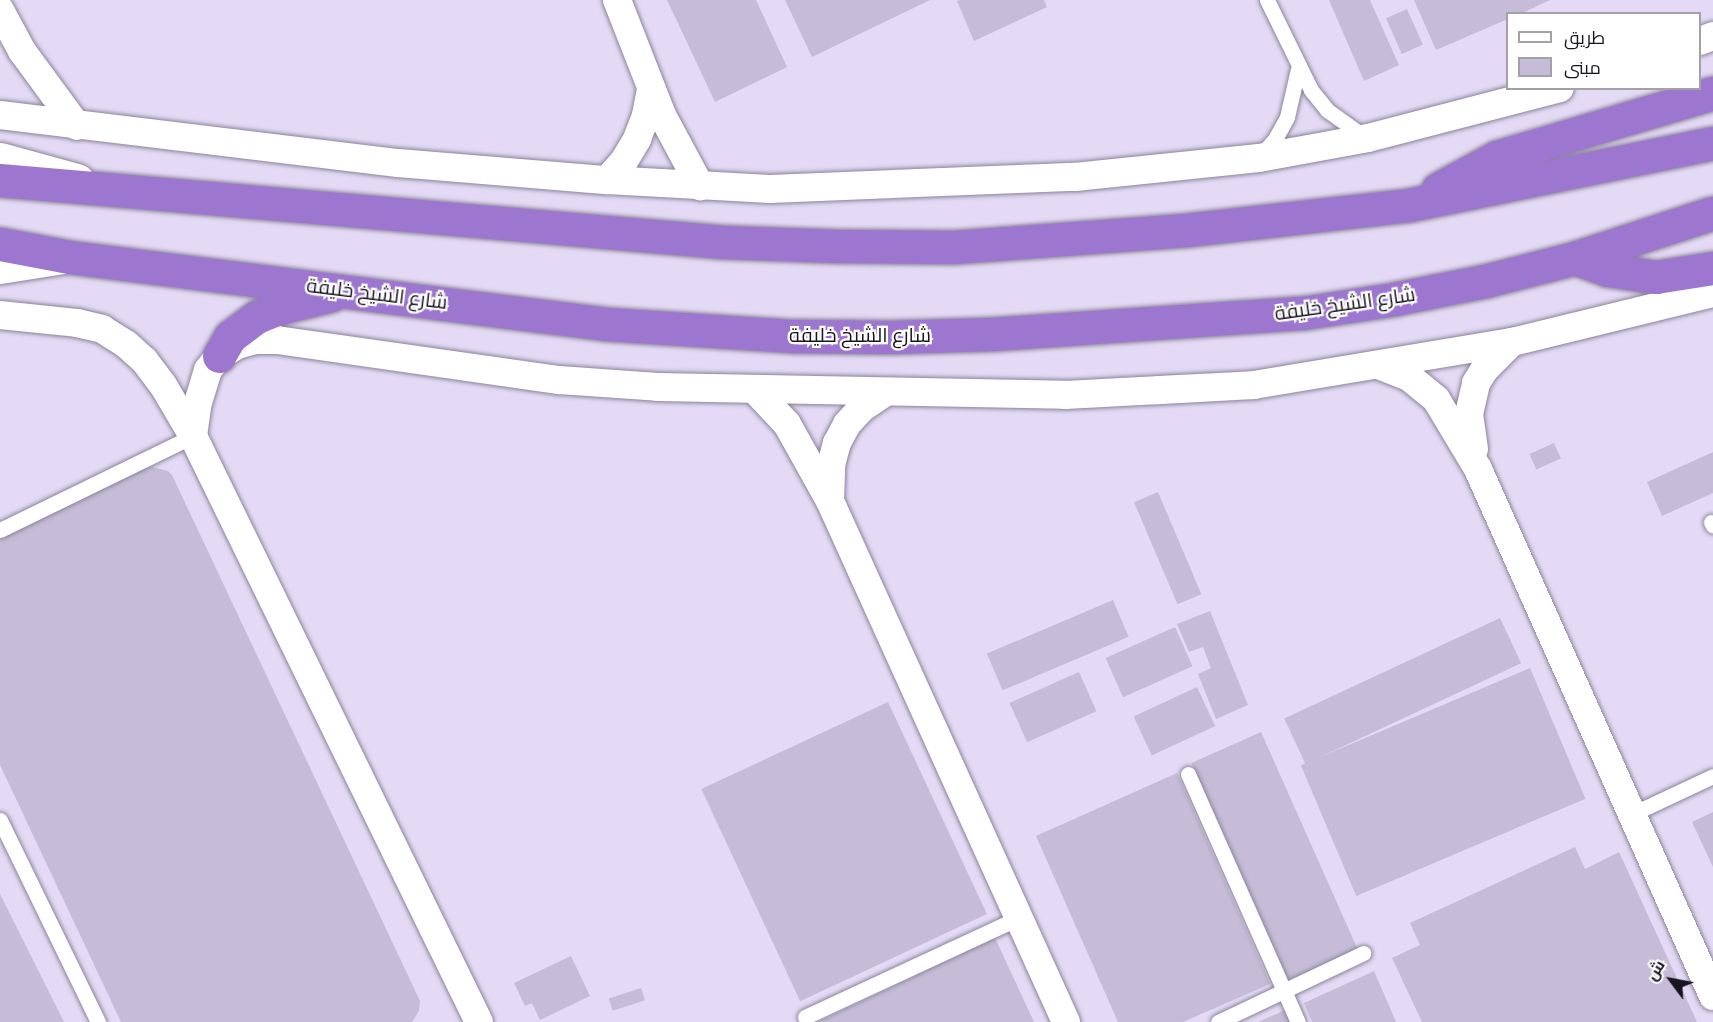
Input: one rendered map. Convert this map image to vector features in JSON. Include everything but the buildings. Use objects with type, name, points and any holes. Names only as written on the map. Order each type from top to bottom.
[{"type":"highway","points":[[1409,205],[1497,157],[1710,93]]},
{"type":"highway","points":[[0,180],[723,242],[954,247],[1186,230],[1409,205],[1713,143]]},
{"type":"highway","name":"شارع الشيخ خليفة","points":[[0,244],[69,256],[629,325],[794,336],[992,334],[1302,313],[1394,299],[1485,281],[1575,258],[1713,213]]},
{"type":"highway","points":[[1575,258],[1608,270],[1656,277],[1713,268]]},
{"type":"highway","points":[[219,356],[230,337],[257,317],[279,308],[350,290]]},
{"type":"main road","points":[[0,159],[35,166],[102,187]]},
{"type":"main road","points":[[0,267],[69,256]]},
{"type":"street","points":[[617,0],[651,90],[673,139],[699,186]]},
{"type":"street","points":[[0,10],[0,17]]},
{"type":"street","points":[[0,10],[22,51],[76,126]]},
{"type":"street","points":[[607,180],[624,161],[637,139],[646,115],[651,90]]},
{"type":"street","points":[[0,115],[76,126],[398,163],[607,180],[770,189],[1076,177],[1259,158],[1368,138],[1552,90]]},
{"type":"street","points":[[193,436],[202,386],[208,370],[219,356],[237,345],[256,340],[277,340],[559,380],[658,387],[1065,396],[1254,385],[1512,342],[1713,293]]},
{"type":"street","points":[[0,315],[77,323],[102,329],[126,344],[144,360],[163,385],[193,436],[479,1022]]},
{"type":"street","points":[[1478,469],[1470,430],[1471,398],[1484,370],[1512,342]]},
{"type":"street","points":[[1378,364],[1409,377],[1436,399],[1478,469],[1713,996]]},
{"type":"street","points":[[754,389],[787,424],[830,501],[1066,1022]]},
{"type":"street","points":[[830,501],[831,465],[837,443],[847,424],[862,408],[884,393]]},
{"type":"lane","points":[[1268,0],[1298,69],[1311,90],[1327,110],[1346,126],[1368,138]]},
{"type":"lane","points":[[1259,158],[1275,139],[1287,117],[1298,69]]},
{"type":"lane","points":[[0,530],[193,436]]},
{"type":"lane","points":[[1188,774],[1298,1022]]},
{"type":"lane","points":[[1632,814],[1713,776]]},
{"type":"lane","points":[[0,820],[98,1022]]},
{"type":"lane","points":[[805,1017],[1018,918]]},
{"type":"lane","points":[[1218,1022],[1363,953]]}]
